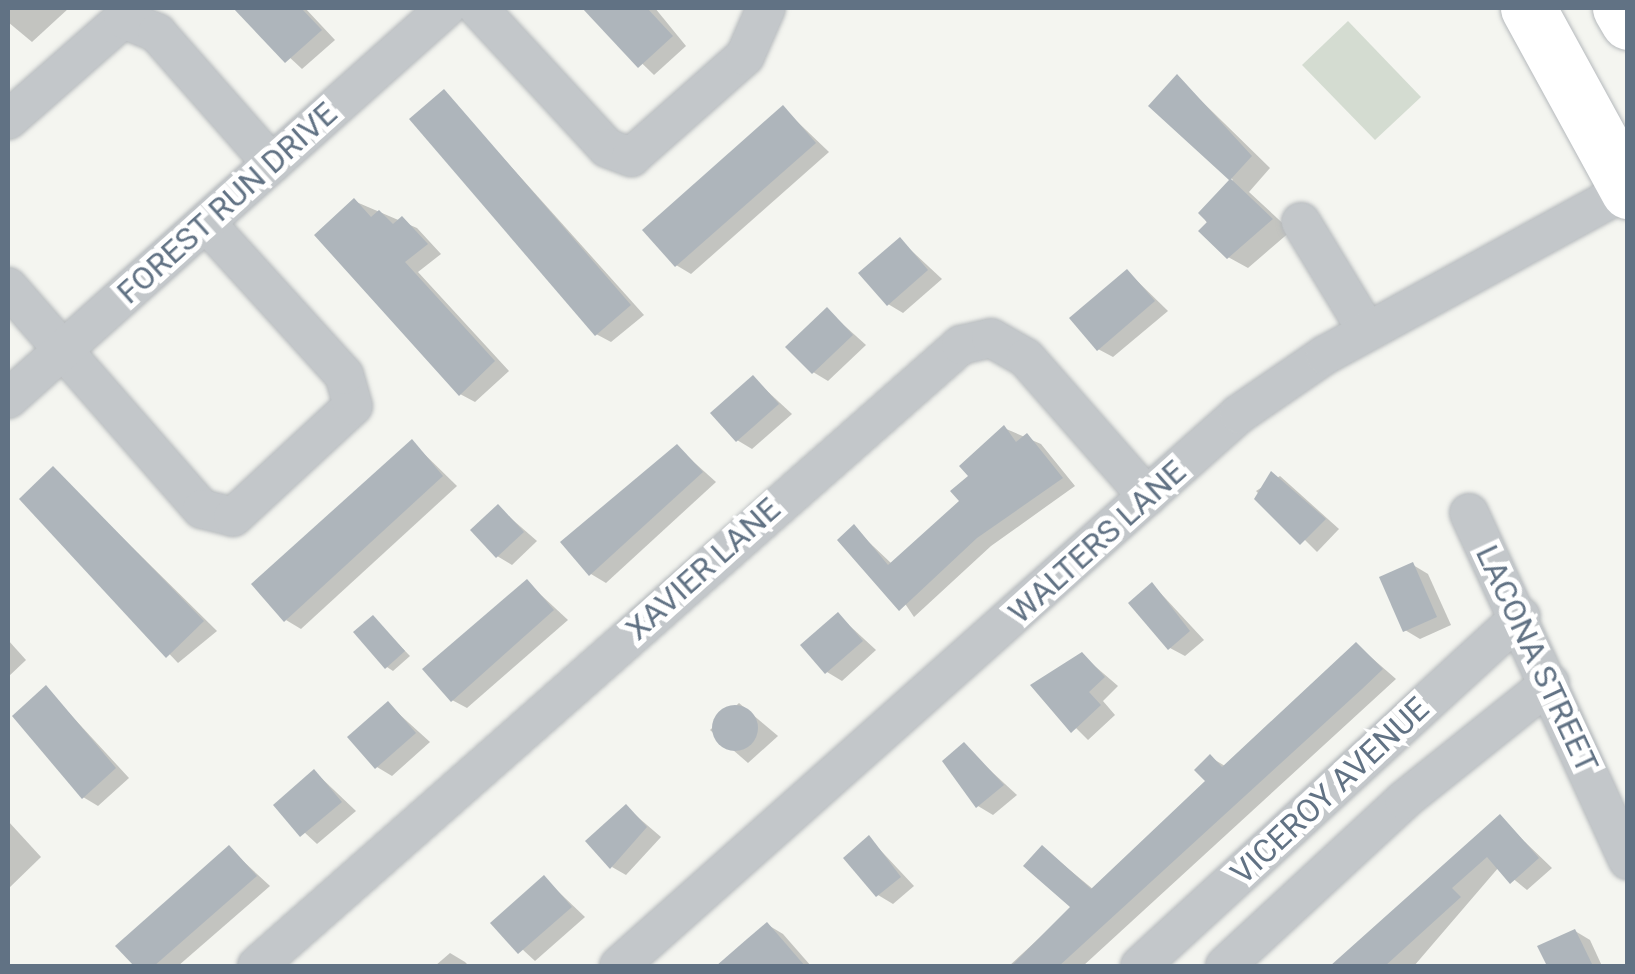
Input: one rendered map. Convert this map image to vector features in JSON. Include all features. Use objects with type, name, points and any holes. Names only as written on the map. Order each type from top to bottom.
[{"type":"highway","points":[[1528,8],[1627,190]]},
{"type":"highway","points":[[1620,8],[1628,22]]},
{"type":"street","name":"FOREST RUN DRIVE","points":[[8,398],[446,8]]},
{"type":"street","points":[[478,8],[607,148],[631,157],[746,56],[766,8]]},
{"type":"street","points":[[8,120],[123,18],[157,33],[272,164]]},
{"type":"street","name":"WALTERS LANE","points":[[619,966],[1239,414],[1367,331],[1627,190]]},
{"type":"street","points":[[1301,222],[1367,331]]},
{"type":"street","points":[[8,287],[202,509],[233,516],[353,406],[344,374],[206,223]]},
{"type":"street","name":"XAVIER LANE","points":[[257,966],[961,346],[991,338],[1026,358],[1147,496]]},
{"type":"street","name":"LACONA STREET","points":[[1469,512],[1521,616],[1628,860]]},
{"type":"street","name":"VICEROY AVENUE","points":[[1140,966],[1521,616]]},
{"type":"street","name":"VICEROY AVENUE","points":[[1224,966],[1404,800],[1550,683]]},
{"type":"shaded area","points":[[1348,21],[1421,97],[1375,140],[1302,65]]},
{"type":"building","points":[[233,8],[301,8],[322,30],[285,63]]},
{"type":"building","points":[[582,8],[647,8],[673,36],[638,68]]},
{"type":"building","points":[[1177,74],[1252,156],[1231,179],[1273,219],[1227,259],[1198,231],[1207,222],[1198,213],[1229,180],[1148,106]]},
{"type":"building","points":[[444,89],[631,305],[595,336],[409,119]]},
{"type":"building","points":[[783,105],[816,143],[675,267],[642,230]]},
{"type":"building","points":[[354,198],[371,217],[379,210],[393,224],[402,216],[428,244],[405,262],[495,361],[459,396],[314,235]]},
{"type":"building","points":[[900,237],[928,270],[887,306],[858,273]]},
{"type":"building","points":[[1127,269],[1155,301],[1097,351],[1069,318]]},
{"type":"building","points":[[827,307],[853,335],[812,374],[785,347]]},
{"type":"building","points":[[753,375],[779,404],[736,442],[710,413]]},
{"type":"building","points":[[1004,425],[1016,442],[1027,433],[1063,478],[977,538],[899,611],[837,540],[854,524],[888,565],[959,501],[950,491],[968,476],[959,466]]},
{"type":"building","points":[[412,439],[443,476],[284,622],[251,584]]},
{"type":"building","points":[[677,444],[703,472],[589,576],[560,542]]},
{"type":"building","points":[[53,466],[204,621],[166,658],[19,499]]},
{"type":"building","points":[[1271,471],[1326,519],[1300,545],[1254,499]]},
{"type":"building","points":[[498,504],[524,532],[496,558],[470,530]]},
{"type":"building","points":[[1413,562],[1437,617],[1403,632],[1379,577]]},
{"type":"building","points":[[527,579],[554,610],[451,702],[422,669]]},
{"type":"building","points":[[1152,582],[1190,631],[1168,650],[1128,603]]},
{"type":"building","points":[[838,612],[863,641],[825,674],[800,645]]},
{"type":"building","points":[[373,615],[405,651],[385,669],[353,632]]},
{"type":"building","points":[[1356,642],[1383,669],[1362,689],[1059,966],[1011,966],[1070,907],[1023,866],[1042,845],[1091,889],[1205,781],[1194,770],[1210,754],[1222,767]]},
{"type":"building","points":[[1082,652],[1105,677],[1089,692],[1101,705],[1071,733],[1030,685]]},
{"type":"building","points":[[46,685],[116,768],[82,799],[12,716]]},
{"type":"building","points":[[388,701],[416,733],[375,769],[347,737]]},
{"type":"building","points":[[735,705],[751,712],[758,728],[751,744],[735,751],[719,744],[712,728],[719,712]]},
{"type":"building","points":[[964,742],[1004,785],[976,808],[942,761]]},
{"type":"building","points":[[314,769],[342,802],[300,837],[273,805]]},
{"type":"building","points":[[626,804],[647,827],[610,869],[585,841]]},
{"type":"building","points":[[1500,814],[1539,858],[1510,884],[1487,857],[1452,888],[1461,897],[1385,966],[1330,966]]},
{"type":"building","points":[[869,835],[901,877],[876,897],[843,858]]},
{"type":"building","points":[[229,845],[257,876],[154,966],[134,966],[115,946]]},
{"type":"building","points":[[544,875],[572,907],[518,954],[490,923]]},
{"type":"building","points":[[767,922],[805,966],[716,966],[747,939]]},
{"type":"building","points":[[1575,929],[1593,966],[1547,966],[1537,946]]}]
